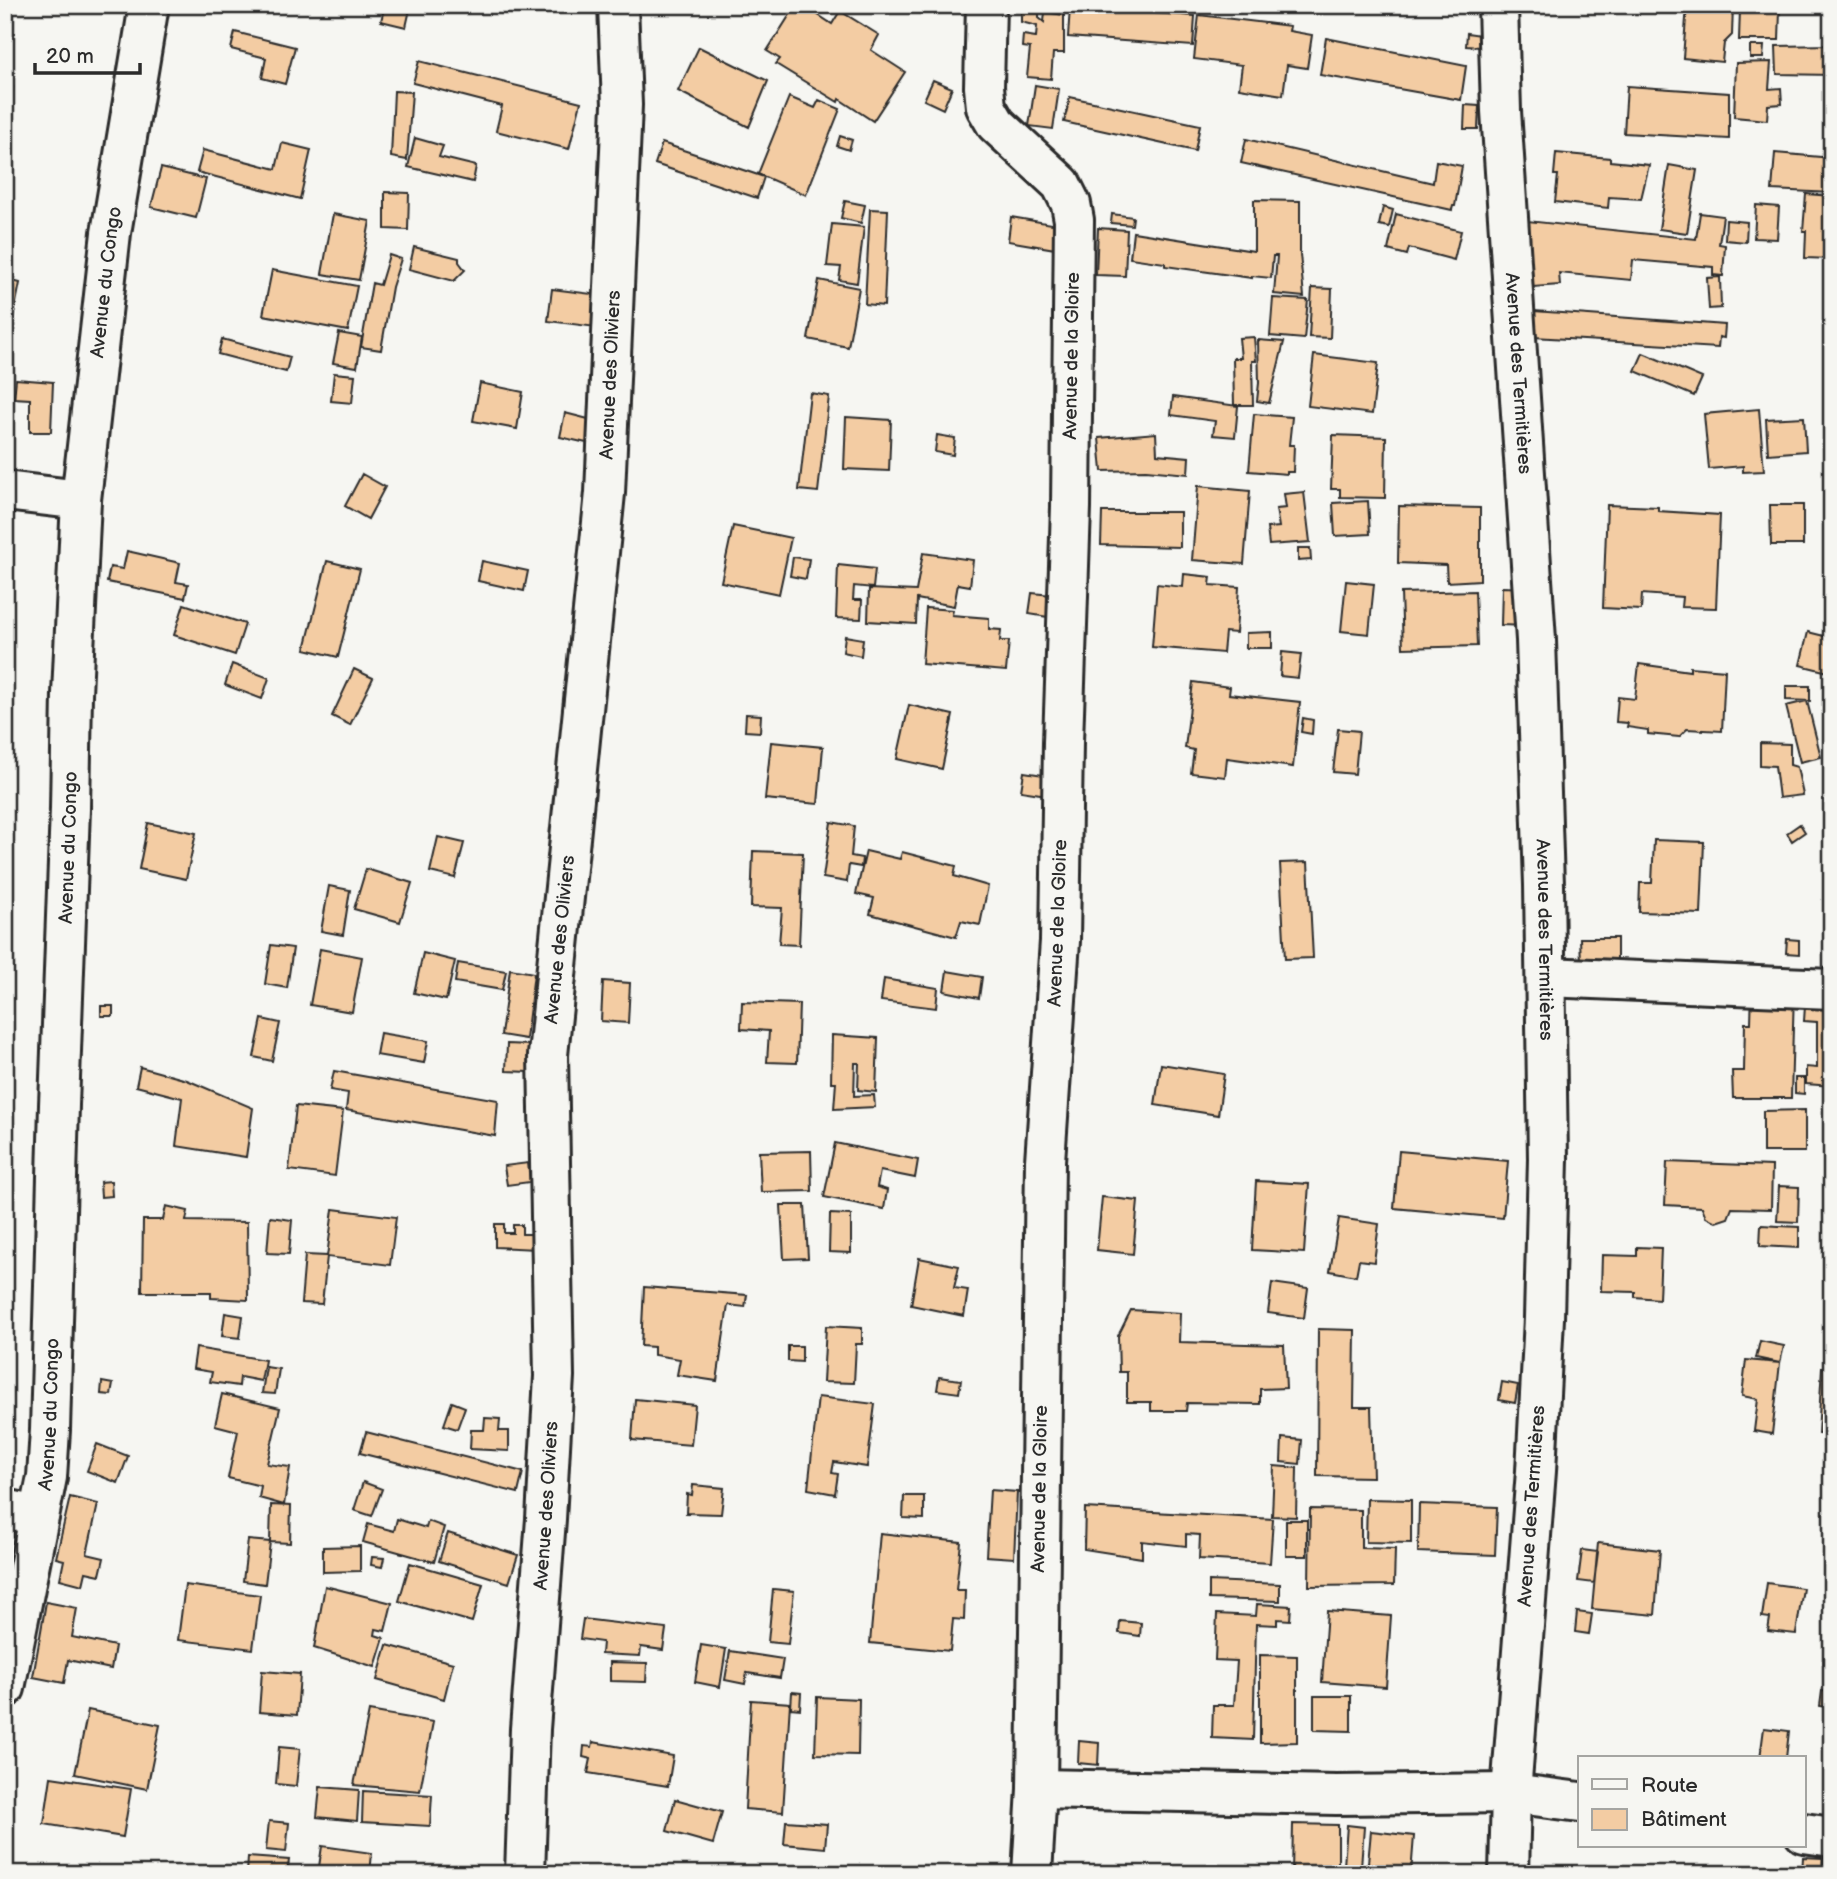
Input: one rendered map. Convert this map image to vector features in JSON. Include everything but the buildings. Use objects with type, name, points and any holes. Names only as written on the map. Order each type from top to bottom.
[{"type":"street","name":"Avenue du Congo","points":[[5,1688],[22,1513],[47,1477],[72,694],[81,500],[111,233],[149,5]]},
{"type":"street","name":"Avenue des Oliviers","points":[[525,1874],[530,1729],[554,1376],[548,1055],[605,493],[622,106],[618,5]]},
{"type":"street","name":"Avenue de la Gloire","points":[[986,5],[986,107],[996,124],[1061,184],[1072,204],[1074,220],[1071,507],[1060,941],[1045,1161],[1037,1789],[1031,1874]]},
{"type":"street","name":"Avenue des Termitières","points":[[1498,5],[1502,111],[1536,640],[1546,977],[1548,1159],[1544,1318],[1536,1471],[1511,1793],[1509,1874]]},
{"type":"street","points":[[5,491],[81,500]]},
{"type":"street","points":[[1546,977],[1832,989]]},
{"type":"street","points":[[1037,1789],[1336,1795],[1511,1793],[1578,1802]]},
{"type":"street","points":[[1806,1833],[1832,1837]]}]
